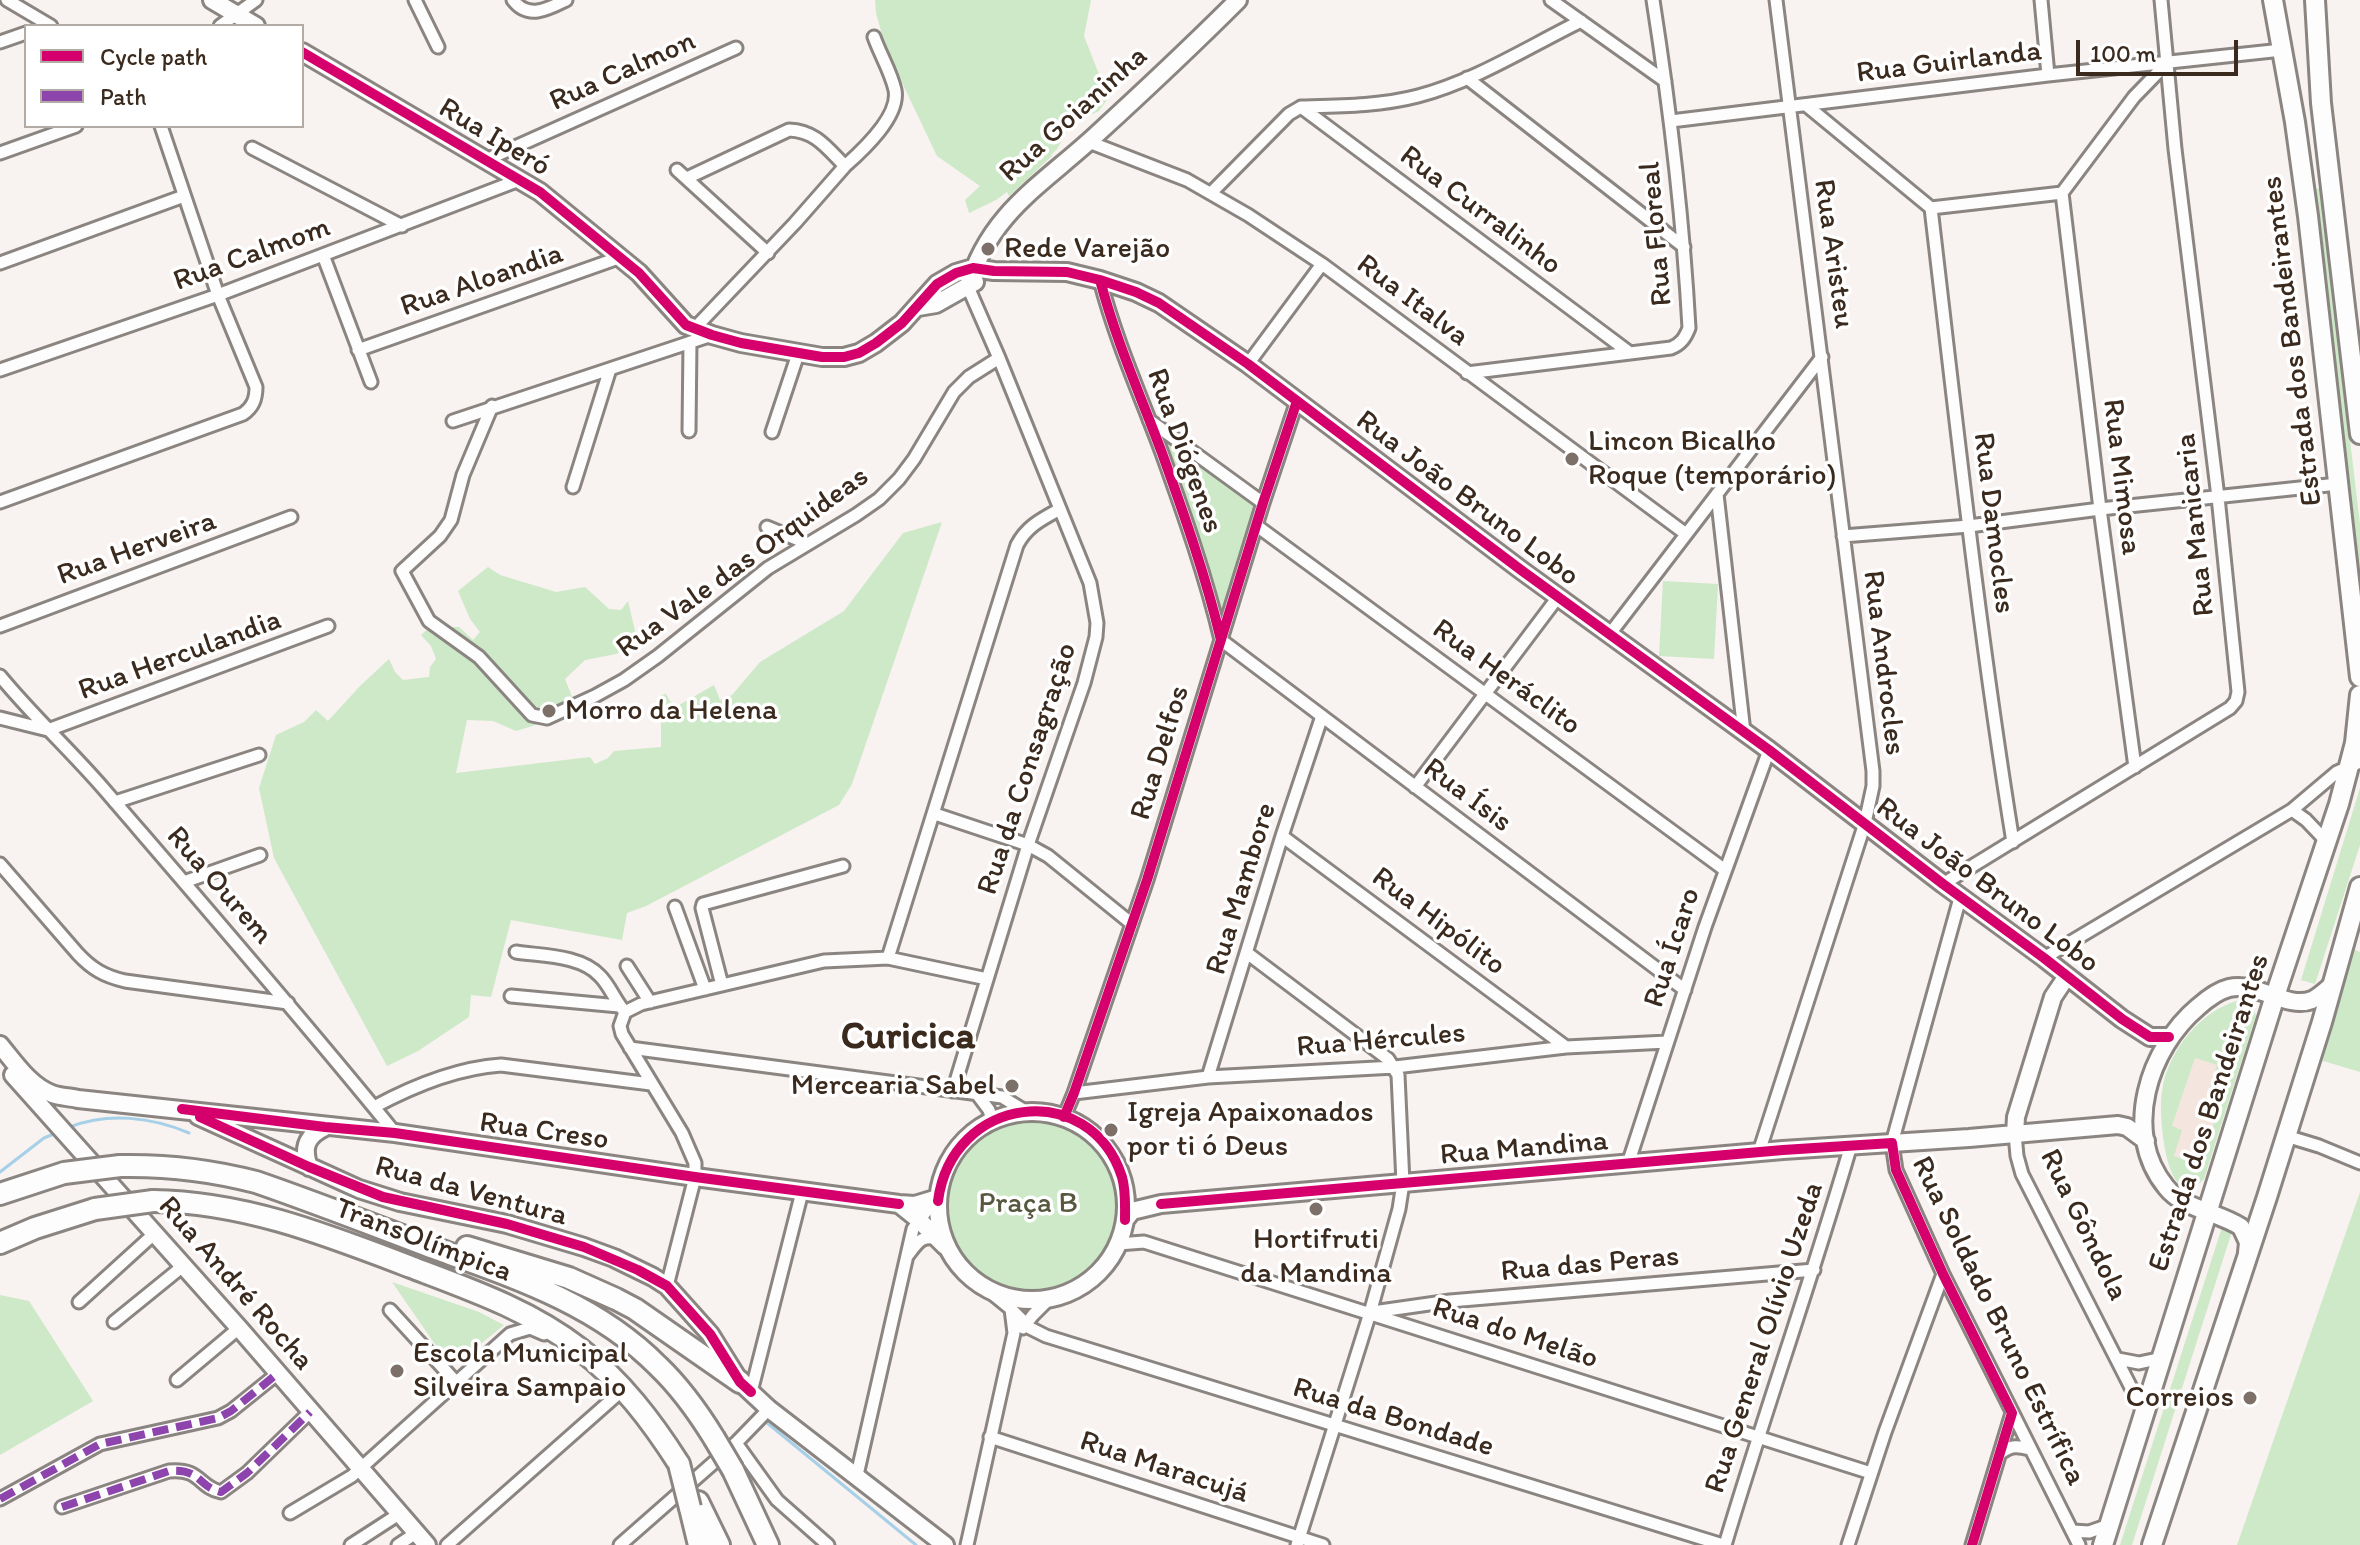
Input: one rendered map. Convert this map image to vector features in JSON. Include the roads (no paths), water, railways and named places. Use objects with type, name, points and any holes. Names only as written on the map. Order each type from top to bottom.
[{"type":"highway","name":"TransOlímpica","points":[[0,1194],[64,1173],[120,1166],[153,1165],[217,1172],[256,1182],[557,1295],[594,1316],[640,1349],[689,1401],[733,1470],[768,1545]]},
{"type":"highway","name":"TransOlímpica","points":[[0,1243],[95,1209],[153,1201],[212,1205],[267,1216],[318,1231],[517,1310],[557,1333],[596,1362],[630,1395],[674,1456],[694,1505],[719,1545]]},
{"type":"highway","points":[[341,1213],[401,1226],[569,1278],[635,1309],[745,1387]]},
{"type":"highway","points":[[694,1505],[699,1545]]},
{"type":"main road","name":"Estrada dos Bandeirantes","points":[[2273,0],[2308,216],[2360,677]]},
{"type":"main road","name":"Estrada dos Bandeirantes","points":[[2315,0],[2321,103],[2360,434]]},
{"type":"main road","name":"Estrada dos Bandeirantes","points":[[2103,1545],[2275,996],[2355,764],[2360,695]]},
{"type":"main road","points":[[2152,1545],[2286,1136],[2360,887]]},
{"type":"street","points":[[7,0],[45,24]]},
{"type":"street","points":[[212,0],[252,24]]},
{"type":"street","points":[[223,24],[256,0]]},
{"type":"street","points":[[415,0],[438,47]]},
{"type":"street","points":[[513,0],[528,12],[543,10],[566,0]]},
{"type":"street","name":"Rua Goianinha","points":[[968,287],[985,244],[1008,211],[1089,142],[1238,0]]},
{"type":"street","points":[[1551,0],[1665,81]]},
{"type":"street","name":"Rua Floreal","points":[[1467,373],[1671,348],[1678,346],[1686,336],[1689,328],[1684,247],[1671,121],[1653,0]]},
{"type":"street","name":"Rua Aristeu","points":[[1609,635],[1822,357],[1776,0]]},
{"type":"street","points":[[2041,0],[2048,75]]},
{"type":"street","name":"Rua Manicaria","points":[[1943,884],[2230,708],[2236,701],[2238,692],[2218,497],[2175,149],[2161,0]]},
{"type":"street","points":[[1211,193],[1289,114],[1301,107],[1388,102],[1418,96],[1467,78],[1581,21]]},
{"type":"street","points":[[0,42],[24,34]]},
{"type":"street","points":[[689,431],[692,336],[888,120],[895,102],[895,90],[874,37]]},
{"type":"street","name":"Rua Calmon","points":[[486,160],[736,48]]},
{"type":"street","name":"Rua Guirlanda","points":[[1671,121],[2282,50]]},
{"type":"street","name":"Rua Iperó","points":[[304,53],[540,192],[639,273],[692,336]]},
{"type":"street","points":[[1806,105],[1931,208],[2062,193],[2134,97],[2168,61]]},
{"type":"street","points":[[1467,78],[1684,247]]},
{"type":"street","name":"Rua Curralinho","points":[[1301,107],[1630,353]]},
{"type":"street","points":[[0,153],[70,128]]},
{"type":"street","points":[[0,502],[243,414],[254,402],[256,387],[218,295],[162,128]]},
{"type":"street","points":[[687,178],[789,130],[803,130],[815,137],[845,166]]},
{"type":"street","name":"Rua Italva","points":[[1089,142],[1187,180],[1229,202],[1322,264],[1686,534]]},
{"type":"street","points":[[252,148],[402,226]]},
{"type":"street","points":[[677,170],[768,253]]},
{"type":"street","name":"Rua Calmom","points":[[0,370],[218,295],[519,180]]},
{"type":"street","name":"Rua Mimosa","points":[[2062,193],[2135,767]]},
{"type":"street","points":[[0,263],[184,196]]},
{"type":"street","name":"Rua Damocles","points":[[1931,208],[1969,526],[2013,842]]},
{"type":"street","points":[[323,255],[371,382]]},
{"type":"street","name":"Rua Aloandia","points":[[358,350],[621,257]]},
{"type":"street","points":[[1248,364],[1322,264]]},
{"type":"street","points":[[453,421],[610,369],[692,336],[712,335],[798,354],[844,357],[859,353],[876,343],[918,307],[937,284],[973,268]]},
{"type":"street","name":"Rua João Bruno Lobo","points":[[973,268],[1067,272],[1136,292],[1159,303],[1248,364],[1609,635],[1769,750],[1960,898],[2141,1032],[2150,1037],[2169,1037]]},
{"type":"street","points":[[918,307],[936,304],[994,271]]},
{"type":"street","name":"Rua Diógenes","points":[[1100,280],[1114,331],[1149,419],[1202,573],[1221,640]]},
{"type":"street","name":"Rua da Consagração","points":[[953,1091],[1028,845],[1084,683],[1097,623],[1090,583],[968,287]]},
{"type":"street","points":[[772,432],[798,354]]},
{"type":"street","name":"Rua Androcles","points":[[1759,1152],[1865,823],[1873,786],[1822,357]]},
{"type":"street","name":"Rua Vale das Orquideas","points":[[492,406],[463,475],[447,527],[399,574],[429,621],[479,657],[532,715],[547,718],[595,696],[658,656],[768,568],[879,499],[914,459],[954,392],[969,377],[999,358]]},
{"type":"street","points":[[573,487],[610,369]]},
{"type":"street","name":"Rua Delfos","points":[[1064,1117],[1132,924],[1297,401]]},
{"type":"street","points":[[1149,419],[1263,503]]},
{"type":"street","points":[[1843,536],[1969,526],[2338,484]]},
{"type":"street","points":[[1717,494],[1744,732]]},
{"type":"street","points":[[888,958],[1017,545],[1032,525],[1060,509]]},
{"type":"street","name":"Rua Herveira","points":[[0,626],[291,517]]},
{"type":"street","name":"Rua Heráclito","points":[[1257,526],[1725,870]]},
{"type":"street","points":[[767,527],[806,543]]},
{"type":"street","points":[[1415,787],[1558,597]]},
{"type":"street","name":"Rua Herculandia","points":[[48,730],[328,626]]},
{"type":"street","name":"Rua Ísis","points":[[1221,640],[1685,990]]},
{"type":"street","name":"Rua Ourem","points":[[0,676],[115,802],[339,1062],[395,1133]]},
{"type":"street","name":"Rua Mambore","points":[[1208,1077],[1322,716]]},
{"type":"street","points":[[0,718],[48,730]]},
{"type":"street","name":"Rua Ícaro","points":[[1628,1164],[1725,870],[1769,750]]},
{"type":"street","points":[[115,802],[259,755]]},
{"type":"street","points":[[2044,958],[2292,810],[2337,772],[2355,764]]},
{"type":"street","points":[[2292,810],[2327,842]]},
{"type":"street","points":[[935,814],[1028,845],[1048,856],[1132,924]]},
{"type":"street","name":"Rua Hipólito","points":[[1282,836],[1566,1047]]},
{"type":"street","points":[[184,882],[260,855]]},
{"type":"street","points":[[0,864],[91,968],[106,976],[288,1003]]},
{"type":"street","points":[[722,985],[703,904],[843,866]]},
{"type":"street","name":"Rua Soldado Bruno Estrífica","points":[[1960,898],[1892,1143],[1896,1170],[1943,1274],[2079,1545]]},
{"type":"street","points":[[675,907],[705,989]]},
{"type":"street","points":[[516,952],[583,964],[601,977],[622,1009],[622,1034],[691,1150],[695,1177],[667,1286]]},
{"type":"street","points":[[1247,953],[1388,1059],[1398,1075],[1403,1183],[1399,1209],[1370,1313],[1298,1541]]},
{"type":"street","points":[[511,996],[622,1009],[824,961],[888,958],[987,979]]},
{"type":"street","points":[[627,966],[650,1002]]},
{"type":"street","name":"Rua Gôndola","points":[[2067,976],[2053,997],[2016,1117],[2017,1156],[2022,1174],[2144,1413]]},
{"type":"street","points":[[2247,1253],[2248,1242],[2241,1227],[2184,1201],[2168,1190],[2158,1176],[2146,1141],[2143,1119],[2150,1079],[2169,1037],[2183,1019],[2219,992],[2242,987],[2305,1002],[2313,1000],[2332,985]]},
{"type":"street","name":"Rua Hércules","points":[[1074,1093],[1208,1077],[1395,1067],[1566,1047],[1667,1042]]},
{"type":"street","name":"Rua Creso","points":[[0,1045],[38,1087],[52,1094],[109,1103],[395,1133],[899,1204],[915,1205],[938,1200]]},
{"type":"street","points":[[630,1048],[1002,1097],[1025,1111]]},
{"type":"street","name":"Rua André Rocha","points":[[0,1060],[422,1539]]},
{"type":"street","points":[[374,1107],[403,1091],[478,1066],[501,1065],[651,1084]]},
{"type":"street","points":[[1080,1077],[1100,1089]]},
{"type":"street","points":[[977,1094],[992,1120]]},
{"type":"street","name":"Rua da Ventura","points":[[182,1109],[383,1197],[480,1217],[584,1247],[614,1258],[667,1286],[710,1334],[745,1387],[945,1545]]},
{"type":"street","points":[[899,1204],[943,1244],[964,1271],[984,1287],[1009,1297],[1036,1300],[1078,1288],[1101,1269],[1118,1244],[1125,1222],[1125,1189],[1121,1175],[1108,1149],[1087,1129],[1064,1117],[1025,1111],[992,1120],[965,1139],[941,1182],[938,1200],[943,1244]]},
{"type":"street","name":"Rua Mandina","points":[[1125,1222],[1132,1211],[1161,1204],[1759,1152],[2118,1125],[2127,1127],[2146,1141]]},
{"type":"street","points":[[309,1167],[305,1148],[309,1138],[325,1127]]},
{"type":"street","points":[[2286,1136],[2360,1163]]},
{"type":"street","name":"Rua General Olívio Uzeda","points":[[1724,1545],[1814,1270],[1851,1145]]},
{"type":"street","name":"Rua Mandina","points":[[1125,1189],[1135,1198],[1161,1204]]},
{"type":"street","points":[[745,1387],[802,1192]]},
{"type":"street","points":[[857,1475],[913,1229],[938,1200]]},
{"type":"street","name":"Rua do Melão","points":[[1125,1222],[1144,1242]]},
{"type":"street","points":[[79,1302],[155,1233]]},
{"type":"street","points":[[908,1255],[925,1237],[943,1244]]},
{"type":"street","name":"Rua do Melão","points":[[1118,1244],[1144,1242],[1871,1473]]},
{"type":"street","points":[[114,1322],[183,1266]]},
{"type":"street","name":"Rua das Peras","points":[[1370,1313],[1450,1301],[1814,1270]]},
{"type":"street","points":[[1848,1545],[1943,1274]]},
{"type":"street","name":"Rua da Bondade","points":[[984,1287],[1029,1320],[1036,1332],[1050,1337],[1724,1545]]},
{"type":"street","points":[[1013,1346],[1029,1320],[1050,1298]]},
{"type":"street","points":[[967,1545],[1013,1346],[1011,1309]]},
{"type":"street","points":[[390,1310],[455,1381]]},
{"type":"street","points":[[177,1380],[239,1328]]},
{"type":"street","points":[[290,1513],[360,1468],[510,1334],[530,1328],[542,1333],[576,1354],[630,1407]]},
{"type":"street","points":[[2118,1359],[2139,1363],[2162,1358]]},
{"type":"street","points":[[0,1499],[100,1444],[218,1418],[277,1374]]},
{"type":"street","points":[[447,1545],[618,1394]]},
{"type":"street","points":[[620,1545],[736,1443],[769,1409]]},
{"type":"street","points":[[62,1507],[169,1471],[183,1470],[194,1474],[214,1491],[221,1492],[247,1473],[310,1412]]},
{"type":"street","points":[[1972,1545],[2012,1413]]},
{"type":"street","name":"Rua Maracujá","points":[[990,1437],[1298,1541],[1323,1545]]},
{"type":"street","points":[[736,1443],[777,1500],[828,1545]]},
{"type":"street","points":[[2002,1452],[2018,1446],[2030,1449]]},
{"type":"street","points":[[351,1545],[399,1514]]},
{"type":"street","name":"Rua Soldado Bruno Estrífica","points":[[2073,1531],[2089,1532],[2109,1525]]},
{"type":"street","points":[[398,1545],[422,1539]]},
{"type":"waterway","points":[[70,1127],[99,1119],[130,1118],[160,1123],[189,1133]]},
{"type":"waterway","points":[[0,1172],[44,1138],[56,1133]]},
{"type":"waterway","points":[[766,1422],[916,1545]]},
{"type":"place","name":"Rede Varejão","points":[[988,249]]},
{"type":"place","name":"Lincon Bicalho Roque (temporário)","points":[[1572,459]]},
{"type":"place","name":"Morro da Helena","points":[[549,711]]},
{"type":"place","name":"Mercearia Sabel","points":[[1012,1086]]},
{"type":"place","name":"Igreja Apaixonados por ti ó Deus","points":[[1111,1130]]},
{"type":"place","name":"Hortifruti da Mandina","points":[[1316,1209]]},
{"type":"place","name":"Escola Municipal Silveira Sampaio","points":[[397,1371]]},
{"type":"place","name":"Correios","points":[[2250,1398]]},
{"type":"district","name":"Curicica","points":[[908,1038]]},
{"type":"park label","name":"Praça B","points":[[1028,1204]]}]
